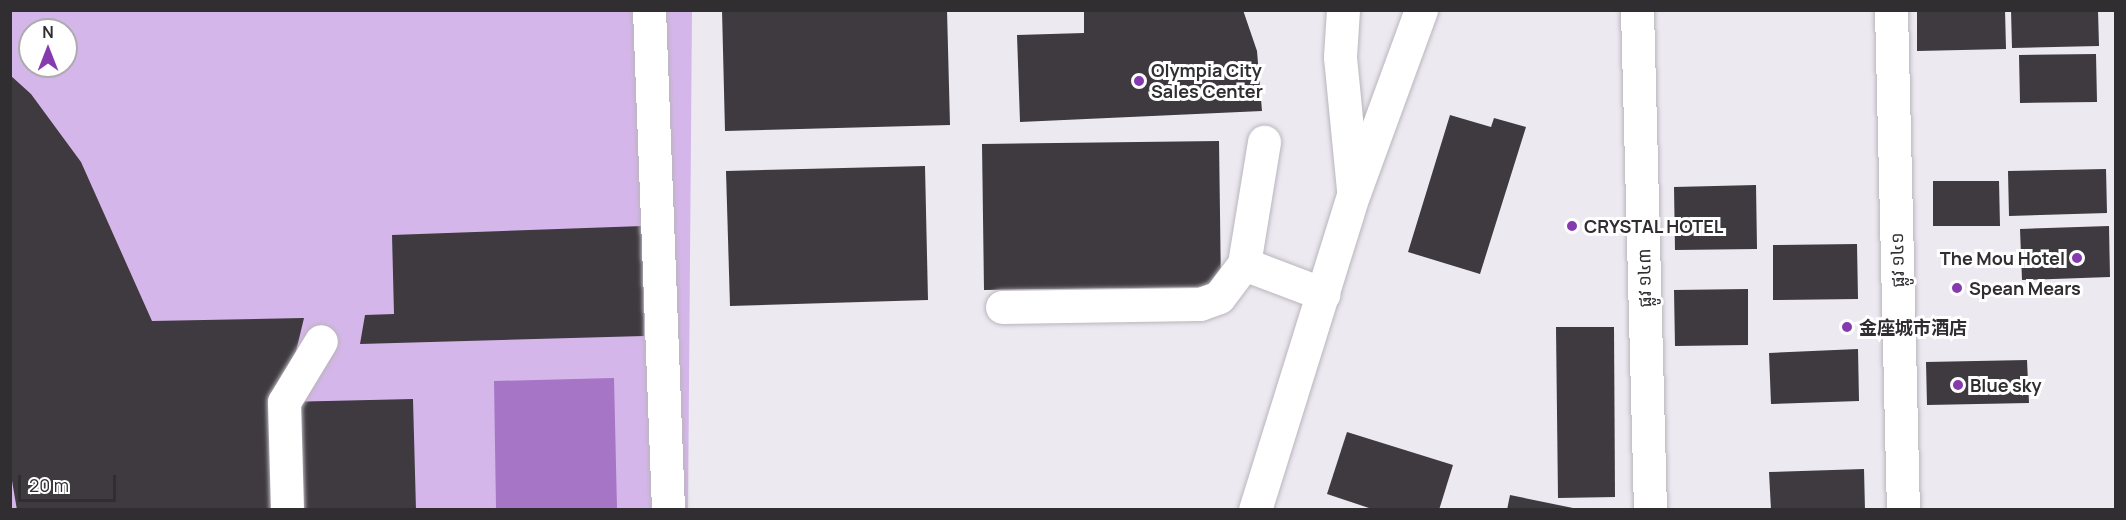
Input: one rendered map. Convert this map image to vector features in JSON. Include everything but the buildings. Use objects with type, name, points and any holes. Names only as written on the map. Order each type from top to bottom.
[{"type":"street","points":[[649,10],[668,510]]},
{"type":"street","points":[[1327,10],[1340,57]]},
{"type":"street","points":[[1342,10],[1340,57],[1354,193]]},
{"type":"street","points":[[1255,510],[1354,193],[1421,10]]},
{"type":"street","name":"ផ្លូវ ១៤៣","points":[[1637,10],[1650,510]]},
{"type":"street","name":"ផ្លូវ ១៤១","points":[[1891,10],[1903,510]]},
{"type":"street","points":[[1002,307],[1200,304],[1219,297],[1244,264],[1264,142]]},
{"type":"street","points":[[1244,264],[1323,294]]},
{"type":"street","points":[[287,510],[284,402],[321,341]]},
{"type":"shaded area","points":[[10,11],[692,11],[688,509],[11,509]]},
{"type":"shaded area","points":[[614,378],[617,509],[496,509],[494,381]]},
{"type":"place","name":"Olympia City Sales Center","points":[[1139,81]]},
{"type":"place","name":"CRYSTAL HOTEL","points":[[1572,226]]},
{"type":"place","name":"The Mou Hotel","points":[[2077,258]]},
{"type":"place","name":"Spean Mears","points":[[1957,288]]},
{"type":"place","name":"金座城市酒店","points":[[1847,327]]},
{"type":"place","name":"Blue sky","points":[[1958,385]]}]
